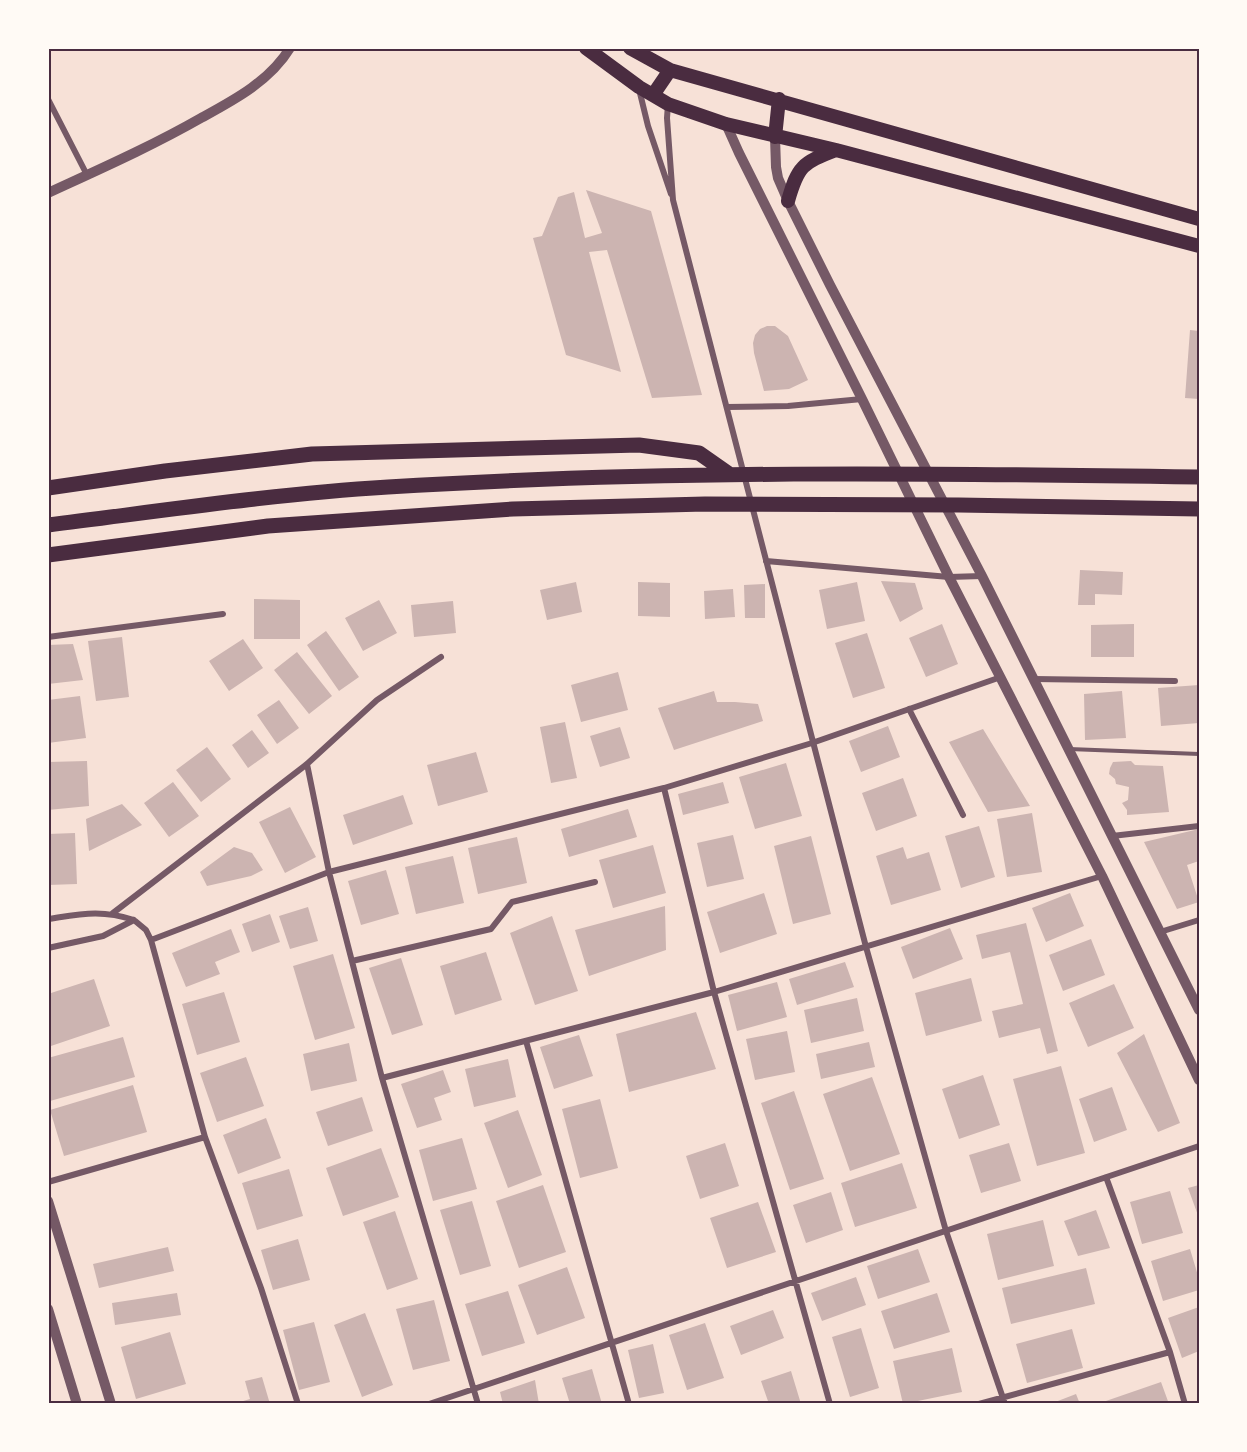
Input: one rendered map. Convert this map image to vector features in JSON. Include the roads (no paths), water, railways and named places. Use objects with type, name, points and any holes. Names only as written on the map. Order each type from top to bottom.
[{"type":"highway","points":[[586,48],[639,87],[668,104],[726,124],[836,150],[1199,246]]},
{"type":"highway","points":[[630,48],[670,70],[1199,219]]},
{"type":"highway","points":[[653,95],[670,70]]},
{"type":"highway","points":[[775,137],[779,99]]},
{"type":"highway","points":[[788,201],[794,180],[802,166],[836,150]]},
{"type":"highway","points":[[1133,228],[1141,202]]},
{"type":"highway","points":[[48,488],[165,471],[312,454],[639,445],[699,453],[729,474]]},
{"type":"highway","points":[[48,525],[246,499],[387,487],[517,481],[729,474],[966,473],[1199,477]]},
{"type":"highway","points":[[48,555],[268,526],[513,509],[705,504],[1199,509]]},
{"type":"street","points":[[48,193],[165,139],[245,93],[267,75],[290,48]]},
{"type":"street","points":[[639,87],[648,126],[673,200],[866,947],[946,1231],[1004,1401]]},
{"type":"street","points":[[48,99],[87,175]]},
{"type":"street","points":[[668,104],[673,200]]},
{"type":"street","points":[[726,124],[949,577],[1102,876],[1198,1073]]},
{"type":"street","points":[[775,137],[778,178],[788,201],[982,576],[1199,1010]]},
{"type":"street","points":[[727,407],[788,406],[862,399]]},
{"type":"street","points":[[766,561],[949,577],[982,576]]},
{"type":"street","points":[[48,637],[223,614]]},
{"type":"street","points":[[113,913],[307,764],[377,700],[441,657]]},
{"type":"street","points":[[151,940],[329,872],[664,788],[812,743],[1001,677]]},
{"type":"street","points":[[1033,679],[1175,681]]},
{"type":"street","points":[[909,709],[963,815]]},
{"type":"street","points":[[307,764],[329,872],[382,1078],[478,1404]]},
{"type":"street","points":[[664,788],[714,992],[794,1283],[830,1404]]},
{"type":"street","points":[[1112,836],[1199,826]]},
{"type":"street","points":[[382,1078],[714,992],[1102,876]]},
{"type":"street","points":[[352,961],[491,929],[512,902],[595,882]]},
{"type":"street","points":[[48,919],[113,913],[140,923],[151,940],[205,1137],[261,1287],[298,1404]]},
{"type":"street","points":[[48,948],[103,936],[134,920]]},
{"type":"street","points":[[1160,932],[1199,920]]},
{"type":"street","points":[[526,1041],[629,1404]]},
{"type":"street","points":[[48,1182],[205,1137]]},
{"type":"street","points":[[429,1404],[1199,1146]]},
{"type":"street","points":[[1106,1177],[1170,1352],[1185,1404]]},
{"type":"street","points":[[48,1201],[111,1404]]},
{"type":"street","points":[[48,1309],[52,1341],[77,1404]]},
{"type":"street","points":[[979,1404],[1004,1401],[1170,1352]]},
{"type":"lane","points":[[1068,749],[1199,754]]}]
